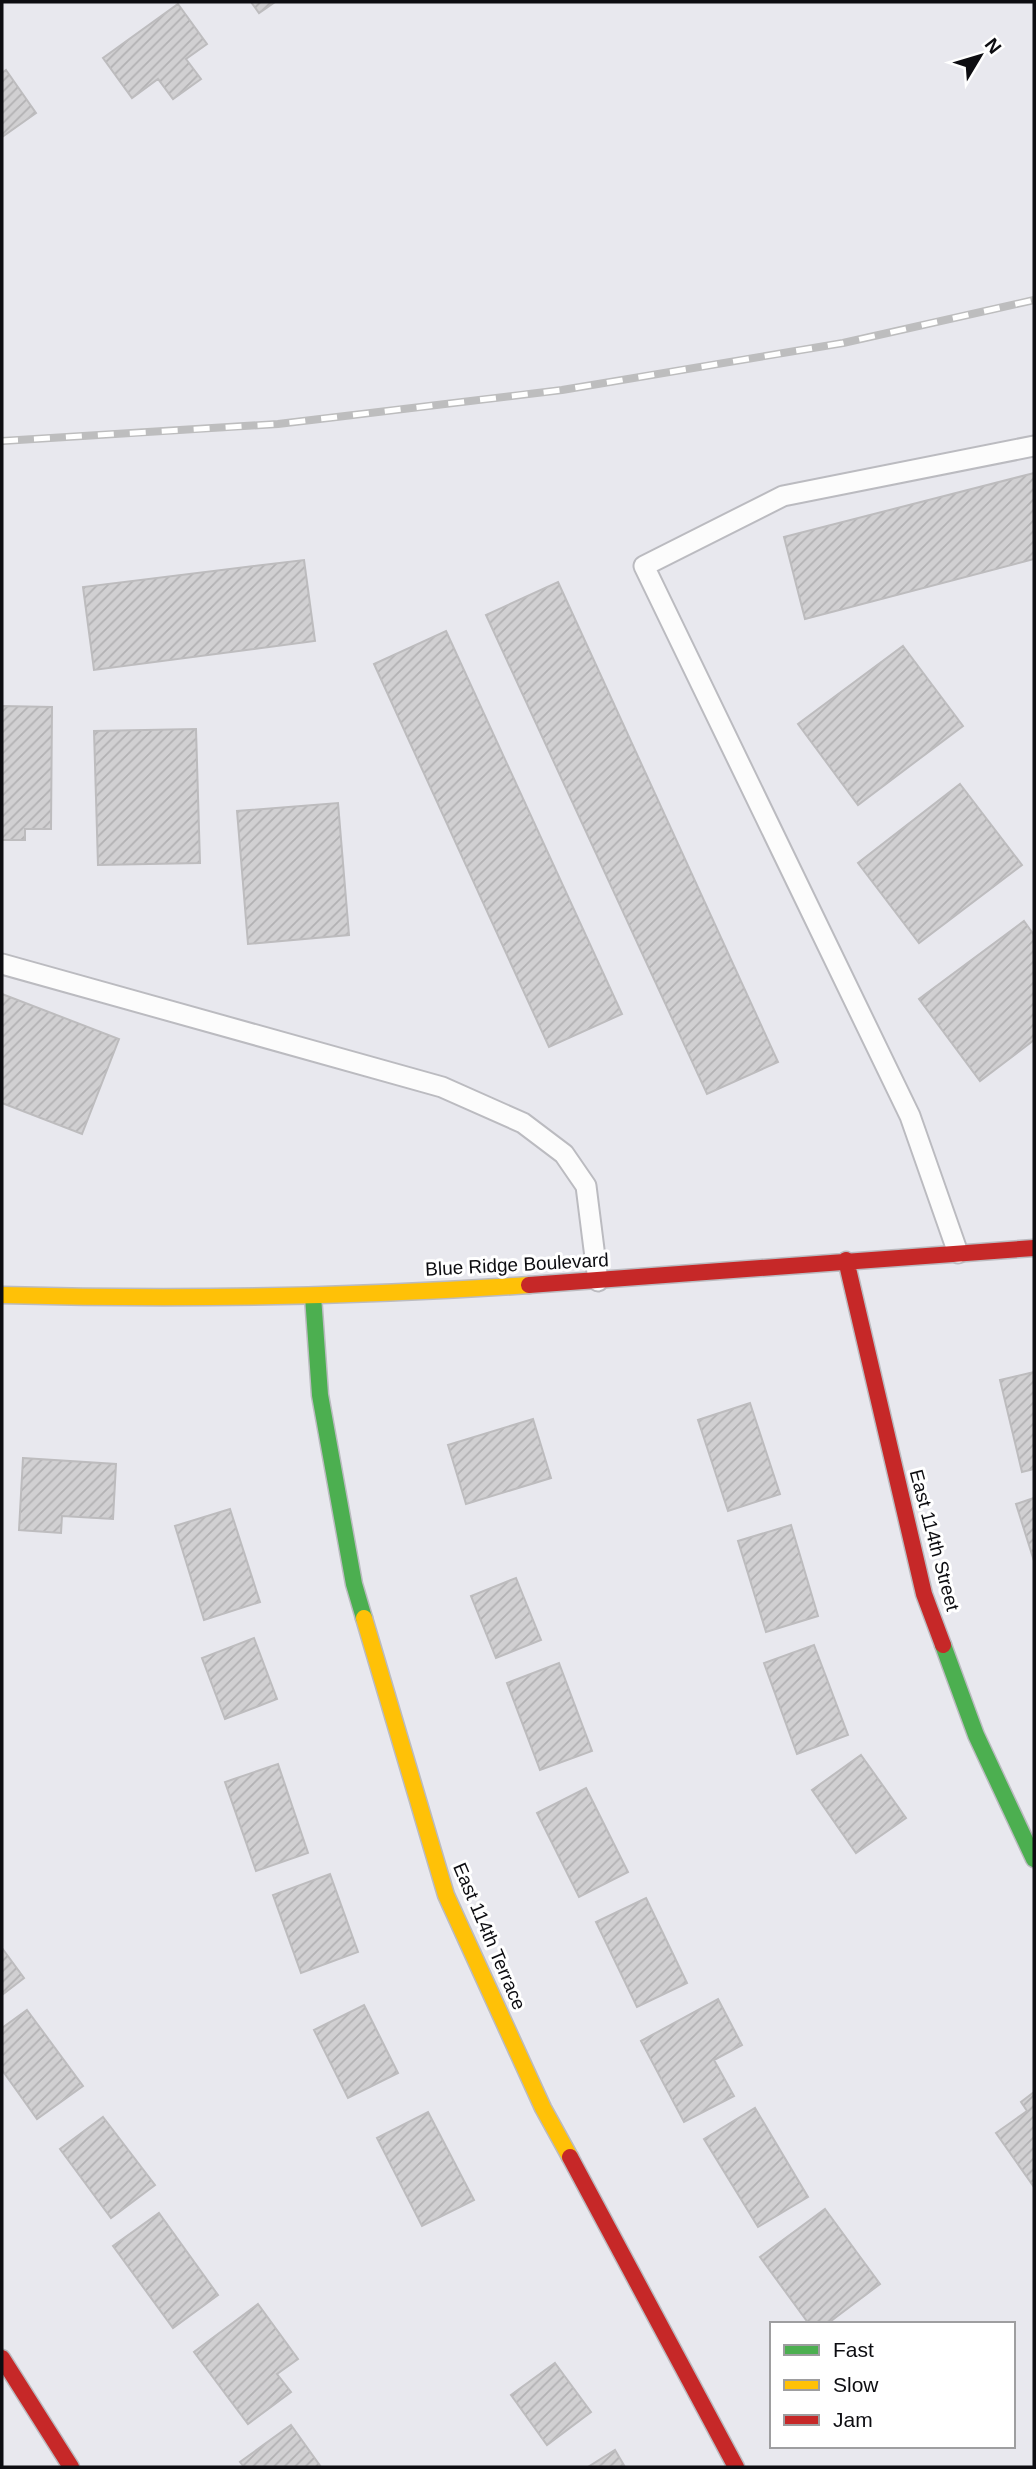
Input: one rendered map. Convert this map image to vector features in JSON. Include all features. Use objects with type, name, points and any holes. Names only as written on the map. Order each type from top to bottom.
[{"type":"street","name":"Blue Ridge Boulevard","points":[[2,1295],[68,1298],[313,1296],[598,1280],[1034,1248]]},
{"type":"street","name":"East 114th Street","points":[[846,1260],[924,1594],[976,1735],[1034,1858]]},
{"type":"street","name":"East 114th Terrace","points":[[313,1296],[320,1395],[354,1584],[446,1895],[542,2108],[736,2467]]},
{"type":"street","points":[[2,2358],[71,2467]]},
{"type":"lane","points":[[958,1253],[910,1116],[644,566],[783,496],[1034,446]]},
{"type":"lane","points":[[2,964],[442,1087],[523,1123],[564,1154],[586,1185],[598,1280]]},
{"type":"building","points":[[251,2],[275,2],[259,13]]},
{"type":"building","points":[[178,4],[207,44],[186,59],[201,79],[173,99],[158,79],[132,98],[103,58]]},
{"type":"building","points":[[6,70],[36,113],[2,137],[2,73]]},
{"type":"building","points":[[1034,473],[1034,559],[805,619],[784,537]]},
{"type":"building","points":[[304,560],[315,641],[94,670],[83,587]]},
{"type":"building","points":[[558,582],[778,1062],[707,1094],[486,615]]},
{"type":"building","points":[[446,631],[622,1014],[549,1047],[374,664]]},
{"type":"building","points":[[903,646],[963,726],[858,805],[798,724]]},
{"type":"building","points":[[2,706],[52,707],[51,829],[25,829],[25,840],[2,840]]},
{"type":"building","points":[[196,729],[200,863],[98,865],[94,731]]},
{"type":"building","points":[[960,784],[1022,865],[919,943],[858,863]]},
{"type":"building","points":[[338,803],[349,935],[248,944],[237,811]]},
{"type":"building","points":[[1024,921],[1034,935],[1034,1040],[980,1081],[919,999]]},
{"type":"building","points":[[2,994],[119,1039],[82,1134],[2,1103]]},
{"type":"building","points":[[1034,1372],[1034,1469],[1022,1472],[1000,1380]]},
{"type":"building","points":[[750,1403],[780,1494],[728,1511],[698,1420]]},
{"type":"building","points":[[533,1419],[551,1478],[466,1504],[448,1445]]},
{"type":"building","points":[[23,1458],[116,1464],[113,1519],[62,1516],[61,1533],[19,1530]]},
{"type":"building","points":[[1034,1498],[1034,1561],[1016,1504]]},
{"type":"building","points":[[230,1509],[260,1602],[204,1620],[175,1526]]},
{"type":"building","points":[[791,1525],[818,1616],[766,1632],[738,1541]]},
{"type":"building","points":[[516,1578],[541,1640],[496,1658],[471,1596]]},
{"type":"building","points":[[254,1638],[277,1699],[225,1719],[202,1658]]},
{"type":"building","points":[[814,1645],[848,1735],[797,1754],[764,1663]]},
{"type":"building","points":[[559,1663],[592,1751],[540,1770],[507,1683]]},
{"type":"building","points":[[861,1755],[906,1818],[856,1853],[812,1790]]},
{"type":"building","points":[[278,1764],[308,1853],[256,1871],[225,1782]]},
{"type":"building","points":[[586,1788],[628,1872],[579,1897],[537,1813]]},
{"type":"building","points":[[330,1874],[358,1952],[301,1973],[273,1895]]},
{"type":"building","points":[[646,1898],[687,1983],[637,2007],[596,1922]]},
{"type":"building","points":[[2,1948],[24,1978],[2,1995]]},
{"type":"building","points":[[718,1999],[742,2045],[714,2060],[734,2096],[684,2122],[641,2041]]},
{"type":"building","points":[[364,2005],[398,2073],[348,2098],[314,2030]]},
{"type":"building","points":[[27,2010],[83,2086],[37,2119],[2,2070],[2,2028]]},
{"type":"building","points":[[1034,2092],[1034,2187],[996,2133],[1027,2111],[1021,2102]]},
{"type":"building","points":[[755,2108],[808,2197],[758,2227],[704,2139]]},
{"type":"building","points":[[428,2112],[474,2200],[422,2226],[377,2138]]},
{"type":"building","points":[[103,2117],[155,2185],[111,2218],[60,2149]]},
{"type":"building","points":[[825,2209],[880,2284],[830,2322],[808,2322],[760,2257]]},
{"type":"building","points":[[159,2213],[218,2295],[173,2328],[113,2246]]},
{"type":"building","points":[[258,2304],[298,2359],[277,2374],[291,2392],[248,2424],[194,2352]]},
{"type":"building","points":[[555,2363],[591,2412],[547,2445],[511,2395]]},
{"type":"building","points":[[291,2425],[321,2467],[244,2467],[240,2462]]},
{"type":"building","points":[[615,2450],[625,2467],[588,2467]]},
{"type":"railway","points":[[2,441],[278,424],[562,390],[843,343],[1034,300]]},
{"type":"traffic: fast","points":[[313,1296],[320,1395],[354,1584],[364,1618]]},
{"type":"traffic: fast","points":[[943,1645],[976,1735],[1034,1859]]},
{"type":"traffic: slow","points":[[2,1295],[265,1296],[529,1285]]},
{"type":"traffic: slow","points":[[364,1618],[446,1895],[543,2108],[570,2157]]},
{"type":"traffic: jam","points":[[529,1285],[1034,1248]]},
{"type":"traffic: jam","points":[[846,1260],[924,1594],[943,1645]]},
{"type":"traffic: jam","points":[[570,2157],[736,2467]]},
{"type":"traffic: jam","points":[[2,2358],[71,2467]]}]
